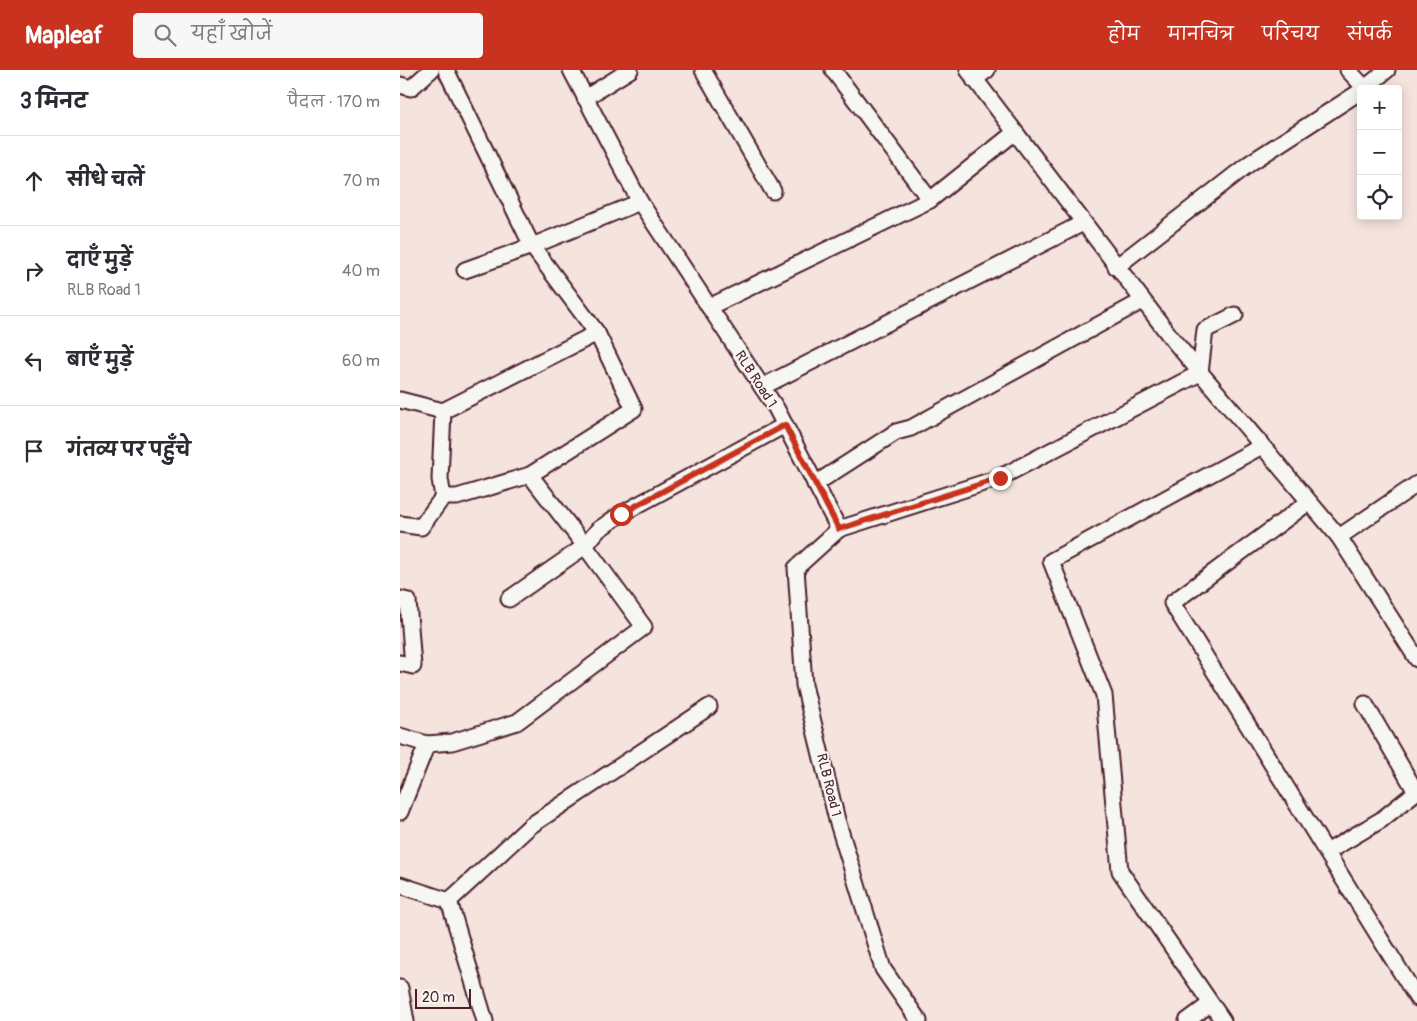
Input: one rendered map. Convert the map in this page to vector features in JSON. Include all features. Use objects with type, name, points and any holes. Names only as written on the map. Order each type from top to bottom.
[{"type":"street","points":[[400,85],[411,88],[431,70]]},
{"type":"street","points":[[444,497],[457,497],[530,475],[634,409],[597,334],[532,246],[446,70]]},
{"type":"street","name":"RLB Road 1","points":[[571,70],[640,202],[762,387],[785,425],[839,529],[796,568],[804,685],[837,820],[883,969],[919,1021]]},
{"type":"street","points":[[585,98],[630,70]]},
{"type":"street","points":[[703,70],[773,192]]},
{"type":"street","points":[[833,70],[930,200]]},
{"type":"street","points":[[987,70],[971,75],[1142,301],[1200,373],[1339,537],[1416,657]]},
{"type":"street","points":[[1348,70],[1360,85]]},
{"type":"street","points":[[1368,85],[1387,70]]},
{"type":"street","points":[[1116,267],[1250,163],[1357,93]]},
{"type":"street","points":[[709,307],[930,200],[1014,133]]},
{"type":"street","points":[[465,270],[532,246],[640,202]]},
{"type":"street","points":[[762,387],[1083,223]]},
{"type":"street","points":[[815,484],[896,432],[910,428],[1142,301]]},
{"type":"street","points":[[1200,373],[1205,330],[1235,315]]},
{"type":"street","points":[[400,400],[443,412],[597,334]]},
{"type":"street","points":[[839,529],[1000,478],[1200,373]]},
{"type":"street","points":[[400,524],[421,528],[444,497],[440,479],[443,412]]},
{"type":"street","points":[[509,599],[585,546],[598,530],[621,514],[785,425]]},
{"type":"street","points":[[1223,1021],[1120,871],[1104,695],[1051,561],[1262,446]]},
{"type":"street","points":[[400,736],[427,744],[452,742],[517,722],[644,627],[530,475]]},
{"type":"street","points":[[1339,537],[1417,484]]},
{"type":"street","points":[[1309,502],[1172,603],[1417,998]]},
{"type":"street","points":[[400,599],[408,601],[413,666],[400,663]]},
{"type":"street","points":[[1327,852],[1381,820],[1416,792],[1365,704]]},
{"type":"street","points":[[449,901],[530,826],[709,708]]},
{"type":"street","points":[[400,812],[427,744]]},
{"type":"street","points":[[400,885],[449,901]]},
{"type":"street","points":[[449,901],[485,1021]]},
{"type":"street","points":[[400,988],[406,1021]]},
{"type":"street","points":[[1187,1021],[1210,1004]]},
{"type":"route","points":[[621,514],[785,425],[839,529],[1000,478]]}]
